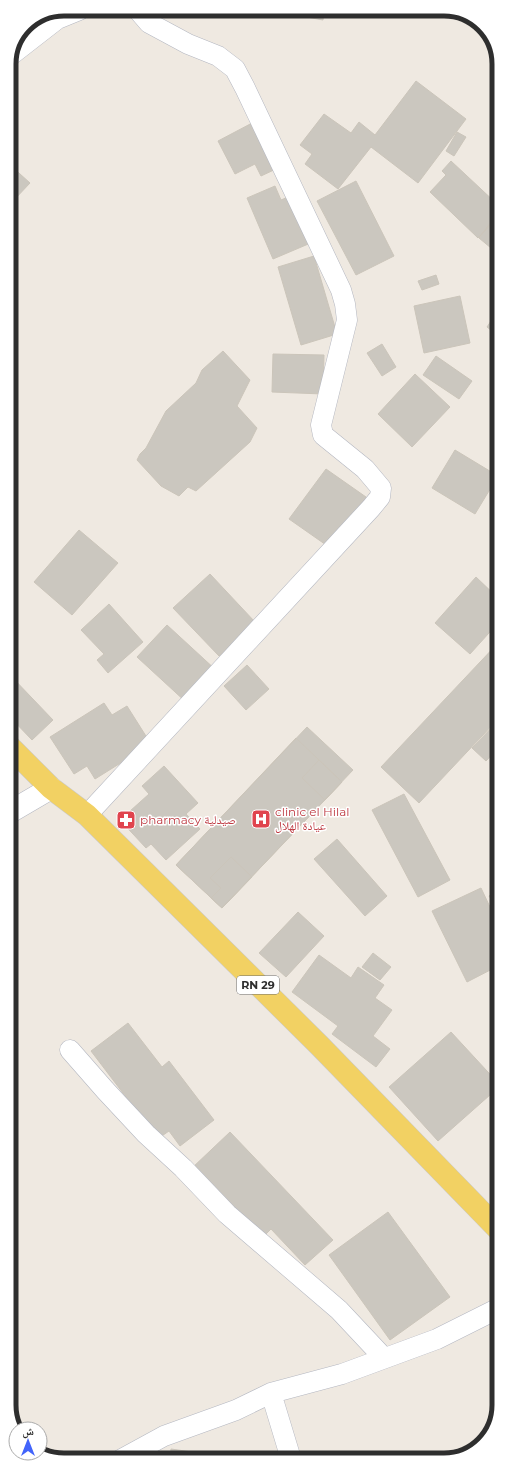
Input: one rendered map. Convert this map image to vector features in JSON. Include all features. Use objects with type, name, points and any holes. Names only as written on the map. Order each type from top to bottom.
[{"type":"main road","name":"RN 29","points":[[16,753],[52,788],[87,815],[319,1045],[492,1223]]},
{"type":"street","points":[[19,47],[61,16]]},
{"type":"street","points":[[87,815],[372,508],[380,498],[381,488],[365,469],[323,435],[321,425],[347,320],[345,304],[341,290],[245,88],[235,69],[218,56],[188,44],[149,23],[143,16]]},
{"type":"street","points":[[16,809],[52,788]]},
{"type":"street","points":[[70,1050],[146,1134],[227,1214],[339,1310],[384,1358]]},
{"type":"street","points":[[133,1453],[164,1436],[236,1410],[271,1392],[342,1374],[436,1339],[492,1311]]},
{"type":"street","points":[[271,1392],[289,1453]]},
{"type":"building","points":[[301,16],[324,16],[323,20]]},
{"type":"building","points":[[416,81],[466,119],[418,183],[371,147],[338,189],[305,164],[312,154],[300,145],[324,114],[351,133],[359,122],[375,135]]},
{"type":"building","points":[[254,122],[278,168],[261,176],[255,164],[235,174],[218,141]]},
{"type":"building","points":[[457,132],[466,137],[454,156],[446,151]]},
{"type":"building","points":[[451,161],[492,199],[492,223],[478,238],[430,192],[446,175],[442,171]]},
{"type":"building","points":[[16,170],[30,183],[16,198]]},
{"type":"building","points":[[356,181],[394,256],[356,275],[317,201]]},
{"type":"building","points":[[275,186],[281,200],[293,195],[313,242],[273,259],[247,198]]},
{"type":"building","points":[[492,221],[491,248],[479,238]]},
{"type":"building","points":[[314,256],[337,334],[301,345],[278,267]]},
{"type":"building","points":[[436,275],[439,284],[422,290],[418,281]]},
{"type":"building","points":[[460,296],[470,343],[424,353],[414,306]]},
{"type":"building","points":[[492,320],[492,331],[487,327]]},
{"type":"building","points":[[382,344],[396,367],[382,376],[367,353]]},
{"type":"building","points":[[223,351],[250,380],[237,406],[257,428],[250,442],[196,491],[188,487],[179,496],[161,486],[137,460],[146,448],[166,411],[196,383],[202,370]]},
{"type":"building","points":[[273,354],[324,355],[323,394],[272,392]]},
{"type":"building","points":[[436,356],[472,381],[459,399],[423,375]]},
{"type":"building","points":[[415,374],[450,407],[412,447],[378,414]]},
{"type":"building","points":[[455,450],[492,472],[492,486],[475,514],[432,488]]},
{"type":"building","points":[[326,469],[366,497],[329,547],[289,519]]},
{"type":"building","points":[[79,530],[118,563],[72,615],[34,582]]},
{"type":"building","points":[[210,574],[255,622],[219,656],[173,608]]},
{"type":"building","points":[[476,577],[492,592],[492,630],[470,654],[435,623]]},
{"type":"building","points":[[109,604],[143,642],[108,673],[97,660],[104,654],[81,630]]},
{"type":"building","points":[[167,625],[217,671],[187,703],[137,657]]},
{"type":"building","points":[[492,649],[492,725],[419,803],[381,767]]},
{"type":"building","points":[[247,665],[269,689],[246,710],[224,686]]},
{"type":"building","points":[[16,681],[53,720],[32,740],[16,723]]},
{"type":"building","points":[[104,703],[112,715],[127,706],[151,744],[95,779],[87,766],[74,774],[50,737]]},
{"type":"building","points":[[307,727],[353,770],[222,908],[176,865]]},
{"type":"building","points":[[492,727],[492,754],[486,761],[472,748]]},
{"type":"building","points":[[296,738],[342,782],[222,908],[176,865]]},
{"type":"building","points":[[319,760],[342,782],[325,800],[302,778]]},
{"type":"building","points":[[164,766],[198,803],[186,814],[200,829],[166,860],[151,844],[146,848],[120,820],[149,794],[142,786]]},
{"type":"building","points":[[404,794],[450,880],[418,897],[372,810]]},
{"type":"building","points":[[337,839],[387,896],[365,916],[314,859]]},
{"type":"building","points":[[231,857],[252,877],[222,908],[211,898],[221,888],[210,878]]},
{"type":"building","points":[[481,888],[492,911],[492,969],[467,982],[432,911]]},
{"type":"building","points":[[492,894],[492,900],[489,896]]},
{"type":"building","points":[[298,912],[324,936],[286,977],[259,953]]},
{"type":"building","points":[[373,953],[391,967],[380,980],[362,967]]},
{"type":"building","points":[[319,955],[351,978],[358,967],[384,985],[375,998],[392,1010],[373,1036],[390,1049],[376,1067],[332,1034],[338,1026],[292,992]]},
{"type":"building","points":[[128,1023],[162,1067],[169,1061],[214,1120],[180,1146],[169,1131],[156,1140],[124,1099],[126,1097],[91,1051]]},
{"type":"building","points":[[451,1032],[492,1076],[492,1093],[438,1141],[389,1087]]},
{"type":"building","points":[[230,1132],[333,1240],[305,1265],[271,1229],[260,1240],[192,1168]]},
{"type":"building","points":[[388,1212],[450,1297],[390,1340],[329,1255]]},
{"type":"building","points":[[171,1449],[199,1453],[171,1453]]},
{"type":"place","name":"clinic el Hilal عيادة الهلال","points":[[261,819]]},
{"type":"place","name":"pharmacy صيدلية","points":[[126,820]]}]
